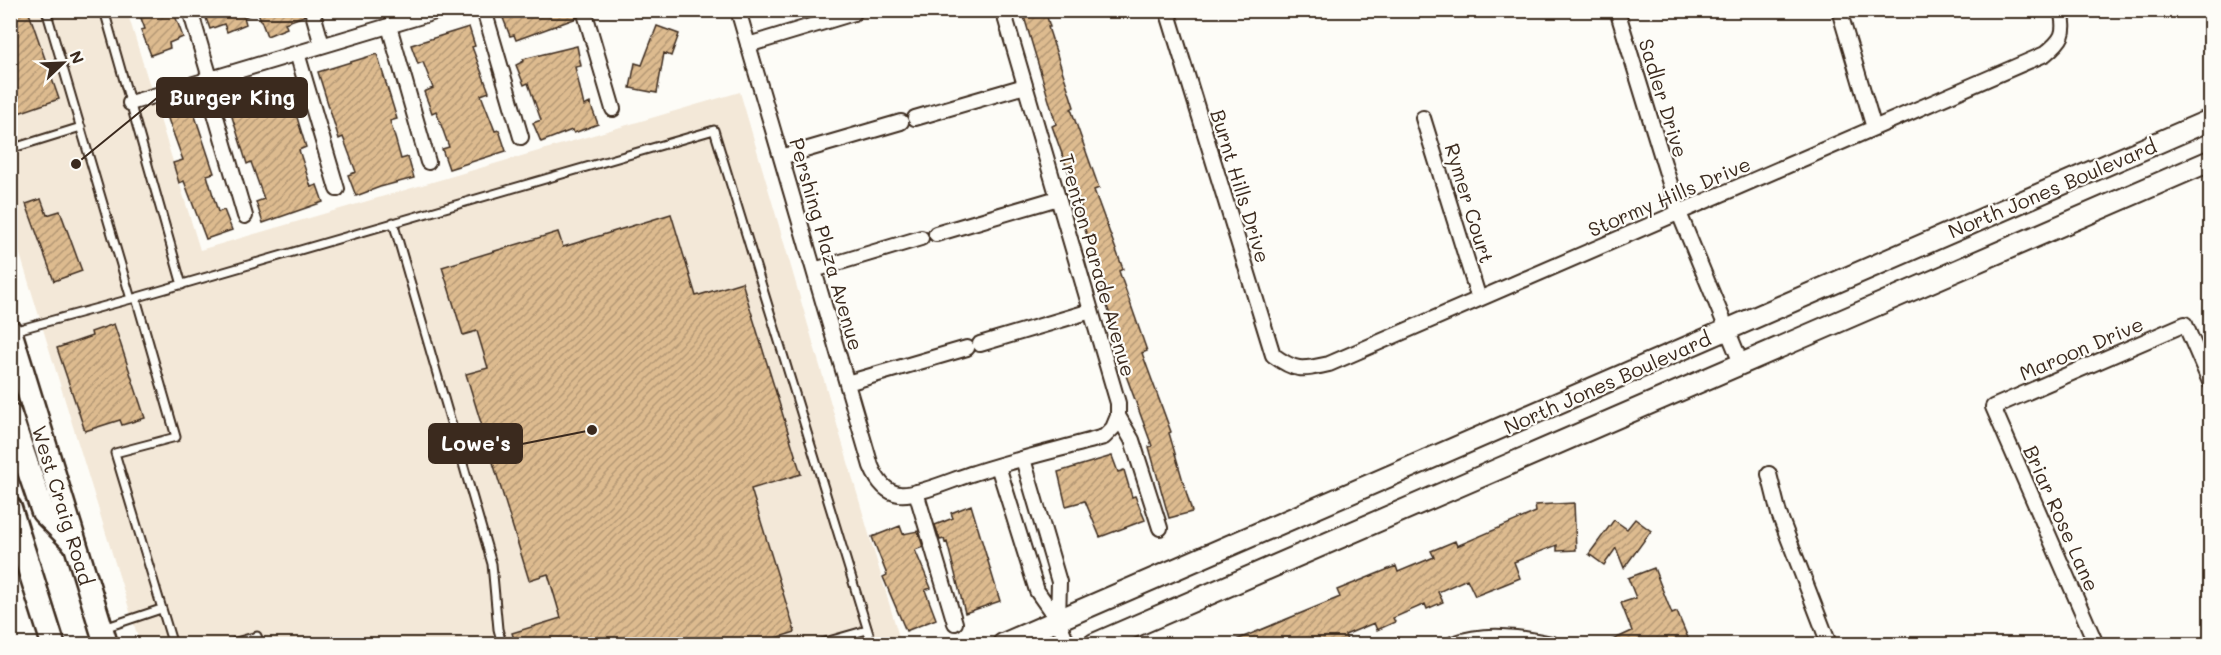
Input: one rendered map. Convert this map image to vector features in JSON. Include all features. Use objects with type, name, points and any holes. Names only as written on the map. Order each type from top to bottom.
[{"type":"main road","name":"North Jones Boulevard","points":[[1003,645],[2211,120]]},
{"type":"main road","name":"North Jones Boulevard","points":[[1094,645],[2211,161]]},
{"type":"main road","name":"West Craig Road","points":[[11,331],[104,637]]},
{"type":"main road","points":[[10,415],[43,513],[76,545]]},
{"type":"main road","points":[[10,508],[53,645]]},
{"type":"street","points":[[190,10],[245,216]]},
{"type":"street","points":[[312,10],[322,45]]},
{"type":"street","points":[[484,10],[521,136]]},
{"type":"street","points":[[584,10],[613,109]]},
{"type":"street","name":"Pershing Plaza Avenue","points":[[738,10],[871,466],[875,476],[890,492],[899,494],[916,492]]},
{"type":"street","name":"Trenton Parade Avenue","points":[[1004,10],[1118,403],[1118,416],[1132,440],[1160,528]]},
{"type":"street","name":"Burnt Hills Drive","points":[[1167,10],[1273,355],[1288,366]]},
{"type":"street","name":"Sadler Drive","points":[[1617,10],[1679,213],[1741,363]]},
{"type":"street","points":[[1839,10],[1874,128]]},
{"type":"street","name":"Stormy Hills Drive","points":[[1288,366],[1304,370],[1329,364],[2045,54],[2060,42],[2065,25],[2061,10]]},
{"type":"street","points":[[130,103],[437,11]]},
{"type":"street","points":[[748,45],[854,13]]},
{"type":"street","points":[[389,26],[428,162]]},
{"type":"street","points":[[297,53],[336,189]]},
{"type":"street","points":[[781,157],[1026,86]]},
{"type":"street","name":"Rymer Court","points":[[1423,118],[1479,299]]},
{"type":"street","points":[[936,234],[1058,198]]},
{"type":"street","points":[[814,270],[921,238]]},
{"type":"street","points":[[847,383],[1091,311]]},
{"type":"street","name":"Maroon Drive","points":[[1993,407],[2185,324],[2211,381]]},
{"type":"street","name":"Briar Rose Lane","points":[[1993,407],[2096,645]]},
{"type":"street","points":[[955,623],[916,492],[998,466],[1104,437],[1113,429],[1118,416]]},
{"type":"street","points":[[1023,459],[1059,582],[1058,621]]},
{"type":"street","points":[[998,466],[1036,591],[1058,621],[1068,645]]},
{"type":"street","points":[[1769,474],[1779,514],[1829,645]]},
{"type":"street","points":[[1453,645],[1464,640],[1517,637],[1552,645]]},
{"type":"lane","points":[[46,10],[176,437],[115,453],[161,609],[172,642],[177,645]]},
{"type":"lane","points":[[104,10],[182,285]]},
{"type":"lane","points":[[10,149],[81,127]]},
{"type":"lane","points":[[11,331],[182,285],[714,130],[872,645]]},
{"type":"lane","points":[[393,222],[492,564],[498,629],[502,645]]},
{"type":"lane","points":[[104,637],[161,609]]},
{"type":"lane","points":[[818,645],[867,630]]},
{"type":"lane","points":[[229,645],[257,636],[260,645]]},
{"type":"shaded area","points":[[10,11],[127,11],[200,250],[740,92],[901,644],[140,644],[11,225]]},
{"type":"building","points":[[10,10],[28,10],[59,99],[10,116]]},
{"type":"building","points":[[138,10],[173,10],[183,37],[169,43],[170,48],[151,55],[141,30],[145,29]]},
{"type":"building","points":[[203,10],[256,10],[256,12],[244,17],[246,24],[227,32],[224,24],[210,29]]},
{"type":"building","points":[[257,10],[303,10],[304,16],[285,23],[287,28],[267,36]]},
{"type":"building","points":[[523,10],[575,10],[577,18],[516,40],[514,35],[510,36],[503,18]]},
{"type":"building","points":[[1022,10],[1045,10],[1050,27],[1048,27],[1074,107],[1071,109],[1099,188],[1094,190],[1123,269],[1119,271],[1147,351],[1142,353],[1171,432],[1169,433],[1192,512],[1169,518],[1149,447],[1152,446],[1124,370],[1129,369],[1101,289],[1106,287],[1077,208],[1081,207],[1052,126],[1056,124]]},
{"type":"building","points":[[657,26],[679,34],[671,56],[664,53],[657,93],[630,88],[635,63],[642,65]]},
{"type":"building","points":[[469,27],[475,46],[472,47],[489,92],[481,95],[495,131],[499,130],[506,151],[449,169],[442,149],[449,147],[436,111],[432,113],[424,92],[433,88],[423,62],[418,64],[411,45]]},
{"type":"building","points":[[577,46],[581,66],[575,67],[584,106],[590,103],[598,124],[574,133],[572,130],[541,142],[533,123],[541,120],[528,83],[524,85],[516,65],[524,61],[523,59]]},
{"type":"building","points":[[377,54],[397,119],[390,121],[401,159],[408,157],[414,178],[356,196],[348,175],[356,172],[343,137],[339,139],[318,72]]},
{"type":"building","points":[[286,81],[306,147],[299,150],[311,187],[317,185],[323,202],[263,223],[256,202],[264,199],[251,162],[247,164],[226,98],[253,90],[254,93]]},
{"type":"building","points":[[192,107],[214,173],[207,175],[218,212],[224,210],[232,230],[206,239],[184,181],[179,183],[173,163],[183,160],[167,116]]},
{"type":"building","points":[[41,199],[47,215],[60,211],[82,271],[54,281],[26,204]]},
{"type":"building","points":[[671,214],[696,296],[742,282],[801,474],[751,489],[795,632],[754,645],[516,645],[512,633],[561,618],[548,574],[529,580],[466,374],[488,368],[477,331],[463,335],[442,267],[558,232],[563,247]]},
{"type":"building","points":[[114,324],[145,418],[122,425],[120,420],[85,431],[57,348],[92,336],[91,332]]},
{"type":"building","points":[[1112,456],[1118,472],[1124,470],[1132,497],[1135,496],[1145,520],[1100,537],[1085,501],[1066,506],[1058,472]]},
{"type":"building","points":[[1574,503],[1576,550],[1557,551],[1557,545],[1514,562],[1520,578],[1503,585],[1475,596],[1467,579],[1438,592],[1443,602],[1427,609],[1425,604],[1393,618],[1395,622],[1377,630],[1374,623],[1345,635],[1349,645],[1224,645],[1340,597],[1337,590],[1396,566],[1398,572],[1434,557],[1431,551],[1455,541],[1457,546],[1536,512],[1535,505]]},
{"type":"building","points":[[971,505],[1000,601],[965,613],[947,542],[945,543],[944,539],[940,540],[935,525],[953,518],[951,513]]},
{"type":"building","points":[[1635,519],[1651,531],[1624,568],[1616,548],[1604,565],[1589,554],[1614,520],[1627,529]]},
{"type":"building","points":[[900,526],[903,534],[918,531],[923,547],[915,550],[931,588],[925,590],[936,619],[906,631],[883,577],[887,575],[872,537]]},
{"type":"building","points":[[1654,568],[1672,614],[1677,612],[1691,645],[1602,645],[1632,631],[1621,603],[1636,598],[1628,578]]},
{"type":"place","name":"Burger King","points":[[76,164]]},
{"type":"place","name":"Lowe's","points":[[592,430]]}]
